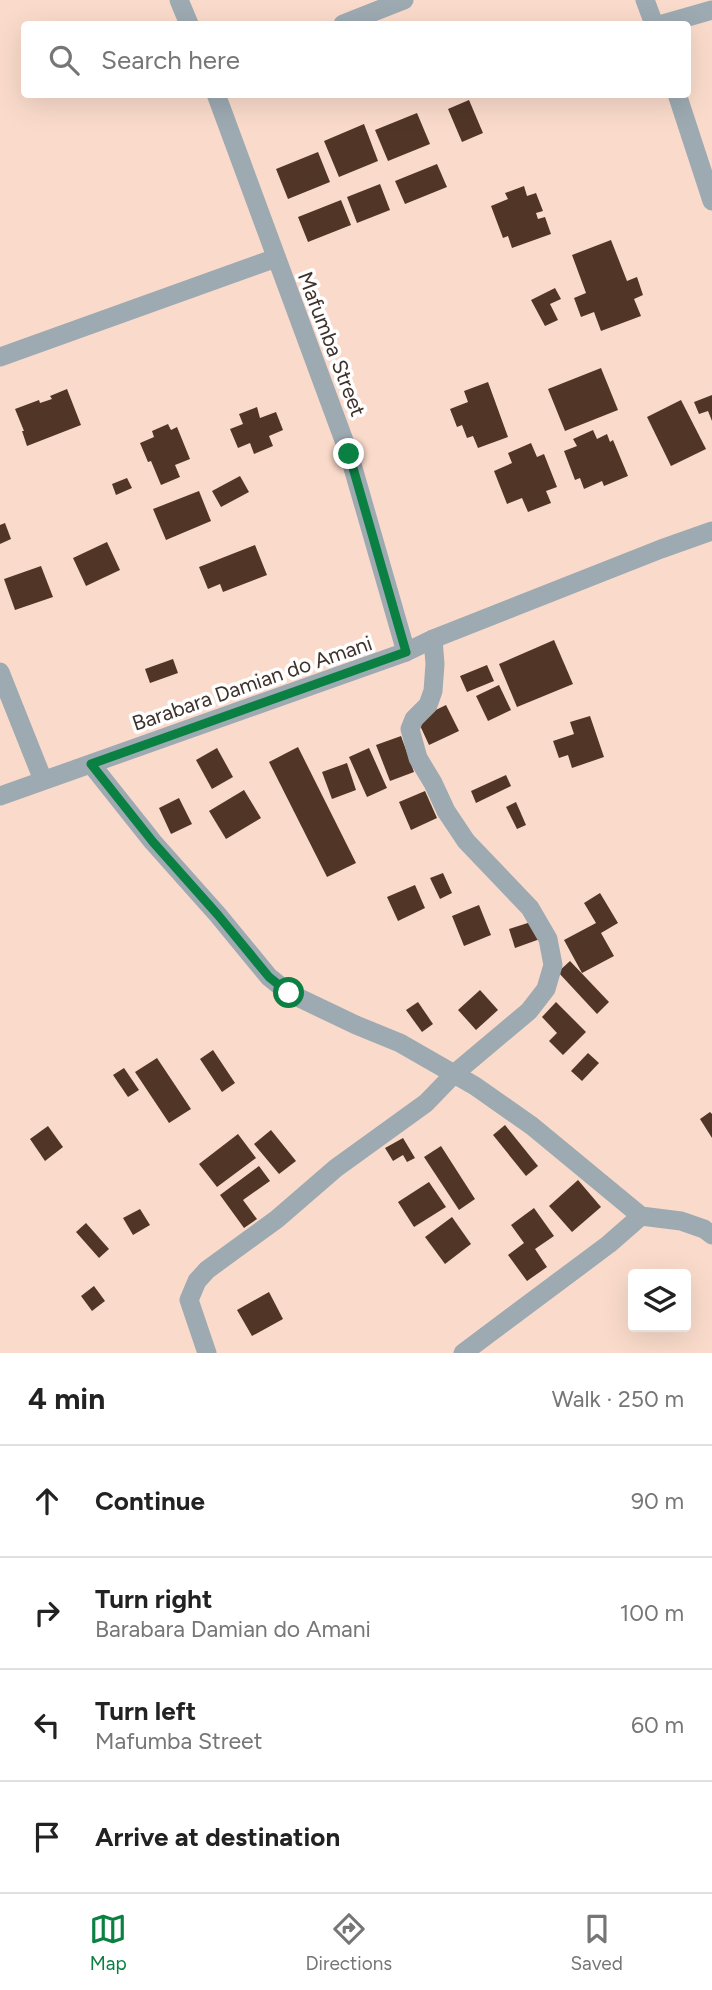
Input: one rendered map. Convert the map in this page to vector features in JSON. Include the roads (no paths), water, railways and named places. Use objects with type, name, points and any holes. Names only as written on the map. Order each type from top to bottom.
[{"type":"street","points":[[179,0],[188,21]]},
{"type":"street","points":[[351,21],[404,0]]},
{"type":"street","points":[[645,0],[653,21]]},
{"type":"street","points":[[674,21],[712,10]]},
{"type":"street","name":"Mafumba Street","points":[[217,98],[349,454],[406,652]]},
{"type":"street","points":[[678,98],[712,201]]},
{"type":"street","points":[[0,358],[276,258]]},
{"type":"street","name":"Barabara Damian do Amani","points":[[0,796],[406,652],[433,639],[712,531]]},
{"type":"street","points":[[207,1353],[189,1300],[197,1281],[207,1269],[277,1219],[337,1168],[426,1103],[454,1074],[529,1011],[546,989],[553,965],[548,939],[530,908],[466,841],[446,811],[418,758],[410,729],[414,719],[428,705],[433,691],[433,639]]},
{"type":"street","points":[[0,672],[43,780]]},
{"type":"street","points":[[91,764],[153,842],[269,977],[289,993],[400,1043],[475,1086],[532,1126],[641,1216],[681,1221],[704,1229],[712,1235]]},
{"type":"street","points":[[463,1353],[609,1244],[641,1216]]}]
